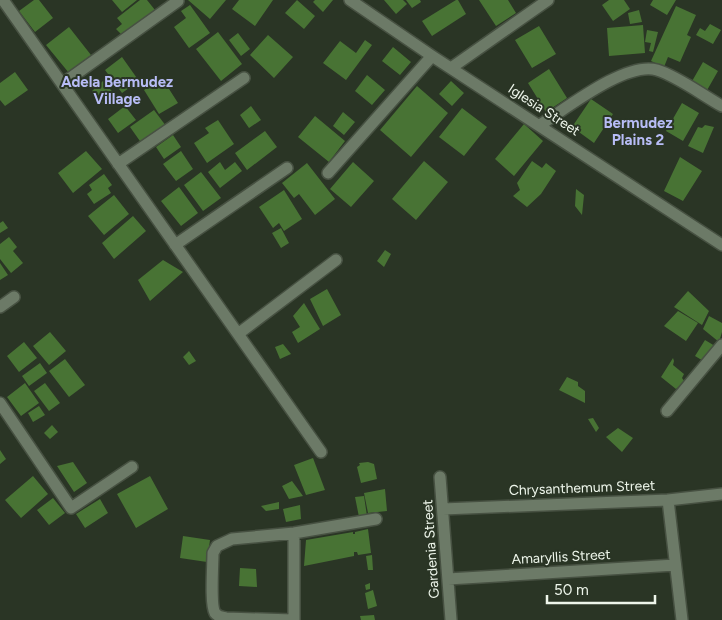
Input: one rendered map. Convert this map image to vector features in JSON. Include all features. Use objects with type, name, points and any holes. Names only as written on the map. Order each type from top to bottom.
[{"type":"street","points":[[5,0],[321,452]]},
{"type":"street","points":[[451,68],[548,0]]},
{"type":"street","points":[[62,84],[178,1]]},
{"type":"street","name":"Iglesia Street","points":[[355,1],[432,56],[722,245]]},
{"type":"street","points":[[328,173],[432,56]]},
{"type":"street","points":[[540,125],[613,78],[642,70],[655,70],[667,74],[722,106]]},
{"type":"street","points":[[118,164],[244,78]]},
{"type":"street","points":[[175,245],[287,168]]},
{"type":"street","points":[[238,334],[336,260]]},
{"type":"street","points":[[0,307],[14,297]]},
{"type":"street","points":[[667,411],[722,345]]},
{"type":"street","points":[[0,403],[71,508],[132,467]]},
{"type":"street","name":"Gardenia Street","points":[[440,477],[451,620]]},
{"type":"street","name":"Chrysanthemum Street","points":[[443,510],[668,500],[722,494]]},
{"type":"street","points":[[668,500],[682,620]]},
{"type":"street","points":[[294,533],[293,620],[219,617],[215,613],[212,604],[213,554],[217,546],[232,539],[294,533],[376,519]]},
{"type":"street","name":"Amaryllis Street","points":[[448,579],[675,565]]},
{"type":"building","points":[[34,0],[39,0],[53,18],[35,32],[19,11]]},
{"type":"building","points":[[112,0],[137,0],[122,12]]},
{"type":"building","points":[[140,0],[147,0],[155,10],[122,35],[116,29],[122,24],[117,18]]},
{"type":"building","points":[[188,0],[226,0],[210,19]]},
{"type":"building","points":[[239,0],[273,0],[255,26],[232,9]]},
{"type":"building","points":[[297,0],[315,16],[304,29],[285,13]]},
{"type":"building","points":[[315,0],[333,0],[323,12],[313,2]]},
{"type":"building","points":[[384,0],[403,0],[407,4],[396,14]]},
{"type":"building","points":[[406,0],[420,0],[421,2],[412,8]]},
{"type":"building","points":[[458,0],[466,14],[432,36],[422,21]]},
{"type":"building","points":[[479,0],[508,0],[516,13],[496,26]]},
{"type":"building","points":[[609,0],[624,0],[630,9],[613,21],[602,5]]},
{"type":"building","points":[[653,0],[676,0],[667,15],[650,5]]},
{"type":"building","points":[[190,5],[210,33],[189,48],[174,27],[186,18],[181,11]]},
{"type":"building","points":[[676,6],[696,15],[687,35],[691,37],[680,62],[668,57],[664,67],[651,61]]},
{"type":"building","points":[[639,10],[642,22],[630,24],[628,13]]},
{"type":"building","points":[[710,24],[721,30],[713,44],[696,35],[700,28],[705,31]]},
{"type":"building","points":[[643,25],[645,53],[609,56],[607,28]]},
{"type":"building","points":[[539,26],[556,54],[532,68],[515,40]]},
{"type":"building","points":[[69,27],[91,55],[69,73],[46,45]]},
{"type":"building","points":[[647,30],[658,32],[653,52],[649,51],[651,43],[645,42]]},
{"type":"building","points":[[218,32],[242,64],[221,81],[196,49]]},
{"type":"building","points":[[238,33],[250,49],[241,56],[229,40]]},
{"type":"building","points":[[268,35],[293,57],[274,78],[250,55]]},
{"type":"building","points":[[365,40],[372,45],[346,80],[323,63],[340,41],[356,53]]},
{"type":"building","points":[[393,47],[411,62],[400,75],[382,61]]},
{"type":"building","points":[[122,57],[139,81],[122,93],[105,70]]},
{"type":"building","points":[[703,62],[718,71],[706,92],[691,83]]},
{"type":"building","points":[[549,69],[567,98],[546,112],[528,83]]},
{"type":"building","points":[[15,72],[28,90],[5,106],[0,100],[0,83]]},
{"type":"building","points":[[367,75],[385,90],[372,105],[355,91]]},
{"type":"building","points":[[162,78],[178,103],[159,114],[144,90]]},
{"type":"building","points":[[103,81],[117,97],[105,106],[92,91]]},
{"type":"building","points":[[451,81],[464,93],[452,106],[439,94]]},
{"type":"building","points":[[417,86],[448,113],[411,157],[380,130]]},
{"type":"building","points":[[591,99],[613,114],[594,143],[572,127]]},
{"type":"building","points":[[682,103],[699,113],[683,141],[666,131]]},
{"type":"building","points":[[125,106],[136,120],[118,133],[108,119]]},
{"type":"building","points":[[251,106],[261,120],[249,128],[240,115]]},
{"type":"building","points":[[462,108],[487,127],[464,156],[439,137]]},
{"type":"building","points":[[154,110],[166,126],[142,144],[130,127]]},
{"type":"building","points":[[343,112],[355,122],[344,135],[333,126]]},
{"type":"building","points":[[315,116],[345,141],[329,162],[298,137]]},
{"type":"building","points":[[218,120],[234,144],[207,163],[194,143],[209,133],[205,128]]},
{"type":"building","points":[[524,124],[543,141],[514,176],[495,159]]},
{"type":"building","points":[[705,125],[714,127],[703,153],[688,146],[698,127],[702,128]]},
{"type":"building","points":[[265,131],[277,147],[247,170],[235,153]]},
{"type":"building","points":[[173,135],[181,147],[164,159],[156,147]]},
{"type":"building","points":[[86,151],[102,169],[73,193],[58,173]]},
{"type":"building","points":[[181,151],[193,169],[176,181],[163,164]]},
{"type":"building","points":[[680,157],[702,171],[683,201],[664,191]]},
{"type":"building","points":[[424,161],[448,182],[416,220],[392,199]]},
{"type":"building","points":[[532,161],[542,168],[546,163],[556,171],[541,194],[527,207],[513,196],[520,190],[517,183]]},
{"type":"building","points":[[220,162],[225,170],[235,162],[242,171],[220,188],[208,172]]},
{"type":"building","points":[[353,162],[374,181],[351,207],[330,189]]},
{"type":"building","points":[[307,163],[335,199],[315,215],[299,194],[294,198],[282,183]]},
{"type":"building","points":[[201,172],[221,198],[203,211],[184,185]]},
{"type":"building","points":[[104,174],[112,185],[108,188],[111,193],[94,204],[87,194],[92,190],[89,185]]},
{"type":"building","points":[[179,187],[198,213],[181,226],[161,201]]},
{"type":"building","points":[[576,189],[584,195],[582,215],[575,206]]},
{"type":"building","points":[[284,190],[302,219],[284,231],[279,223],[273,228],[259,207]]},
{"type":"building","points":[[114,195],[129,214],[104,235],[88,216]]},
{"type":"building","points":[[133,216],[146,231],[114,259],[102,243]]},
{"type":"building","points":[[3,221],[8,228],[0,233],[0,223]]},
{"type":"building","points":[[281,228],[289,243],[281,248],[272,233]]},
{"type":"building","points":[[9,237],[17,247],[13,251],[23,263],[11,273],[0,259],[0,244]]},
{"type":"building","points":[[385,250],[391,254],[384,267],[377,261]]},
{"type":"building","points":[[163,260],[183,272],[150,301],[138,280]]},
{"type":"building","points":[[0,263],[8,275],[0,280]]},
{"type":"building","points":[[327,289],[341,315],[323,326],[310,299]]},
{"type":"building","points":[[688,291],[709,311],[702,325],[674,307]]},
{"type":"building","points":[[304,303],[320,329],[298,343],[292,332],[300,327],[293,316]]},
{"type":"building","points":[[678,311],[698,323],[686,341],[664,326]]},
{"type":"building","points":[[709,316],[722,323],[719,342],[703,329]]},
{"type":"building","points":[[50,332],[66,351],[49,365],[33,346]]},
{"type":"building","points":[[705,340],[715,346],[705,362],[695,356]]},
{"type":"building","points":[[24,342],[37,358],[19,372],[7,356]]},
{"type":"building","points":[[283,344],[291,354],[280,359],[275,347]]},
{"type":"building","points":[[189,351],[196,361],[189,365],[183,357]]},
{"type":"building","points":[[673,358],[673,365],[684,374],[682,378],[685,382],[676,389],[661,377]]},
{"type":"building","points":[[65,359],[85,385],[69,397],[49,371]]},
{"type":"building","points":[[40,363],[47,373],[29,386],[22,376]]},
{"type":"building","points":[[567,377],[578,382],[578,386],[585,391],[585,403],[559,390]]},
{"type":"building","points":[[25,383],[39,403],[21,416],[7,397]]},
{"type":"building","points":[[45,383],[60,403],[49,411],[34,391]]},
{"type":"building","points":[[39,406],[45,415],[33,422],[28,413]]},
{"type":"building","points":[[593,418],[599,428],[596,432],[588,419]]},
{"type":"building","points":[[52,425],[58,432],[50,439],[44,433]]},
{"type":"building","points":[[618,428],[633,438],[622,452],[606,437]]},
{"type":"building","points":[[0,450],[6,459],[0,464]]},
{"type":"building","points":[[313,458],[325,490],[306,495],[294,465]]},
{"type":"building","points":[[73,462],[87,483],[74,492],[57,466]]},
{"type":"building","points":[[368,462],[374,464],[377,479],[361,483],[357,467],[360,465],[359,463]]},
{"type":"building","points":[[33,476],[48,494],[21,518],[5,500]]},
{"type":"building","points":[[150,476],[168,509],[136,528],[117,494]]},
{"type":"building","points":[[292,481],[303,496],[289,499],[282,486]]},
{"type":"building","points":[[385,489],[387,511],[368,513],[364,493]]},
{"type":"building","points":[[364,496],[367,516],[359,517],[355,497]]},
{"type":"building","points":[[53,498],[65,513],[49,525],[37,510]]},
{"type":"building","points":[[100,499],[108,513],[85,528],[76,514]]},
{"type":"building","points":[[279,502],[279,509],[266,511],[261,506]]},
{"type":"building","points":[[300,505],[301,519],[286,522],[283,509]]},
{"type":"building","points":[[368,529],[371,553],[358,555],[357,552],[354,552],[354,556],[304,566],[306,540],[353,532],[355,534],[355,532]]},
{"type":"building","points":[[183,536],[210,540],[207,562],[180,558]]},
{"type":"building","points":[[372,555],[373,570],[368,570],[366,556]]},
{"type":"building","points":[[240,568],[256,569],[257,587],[239,586]]},
{"type":"building","points":[[370,583],[370,589],[366,590],[365,585]]},
{"type":"building","points":[[373,590],[377,606],[368,609],[365,593]]},
{"type":"building","points":[[374,615],[375,620],[361,620],[360,616]]},
{"type":"district","name":"Adela Bermudez Village","points":[[117,90]]},
{"type":"district","name":"Bermudez Plains 2","points":[[638,132]]}]
